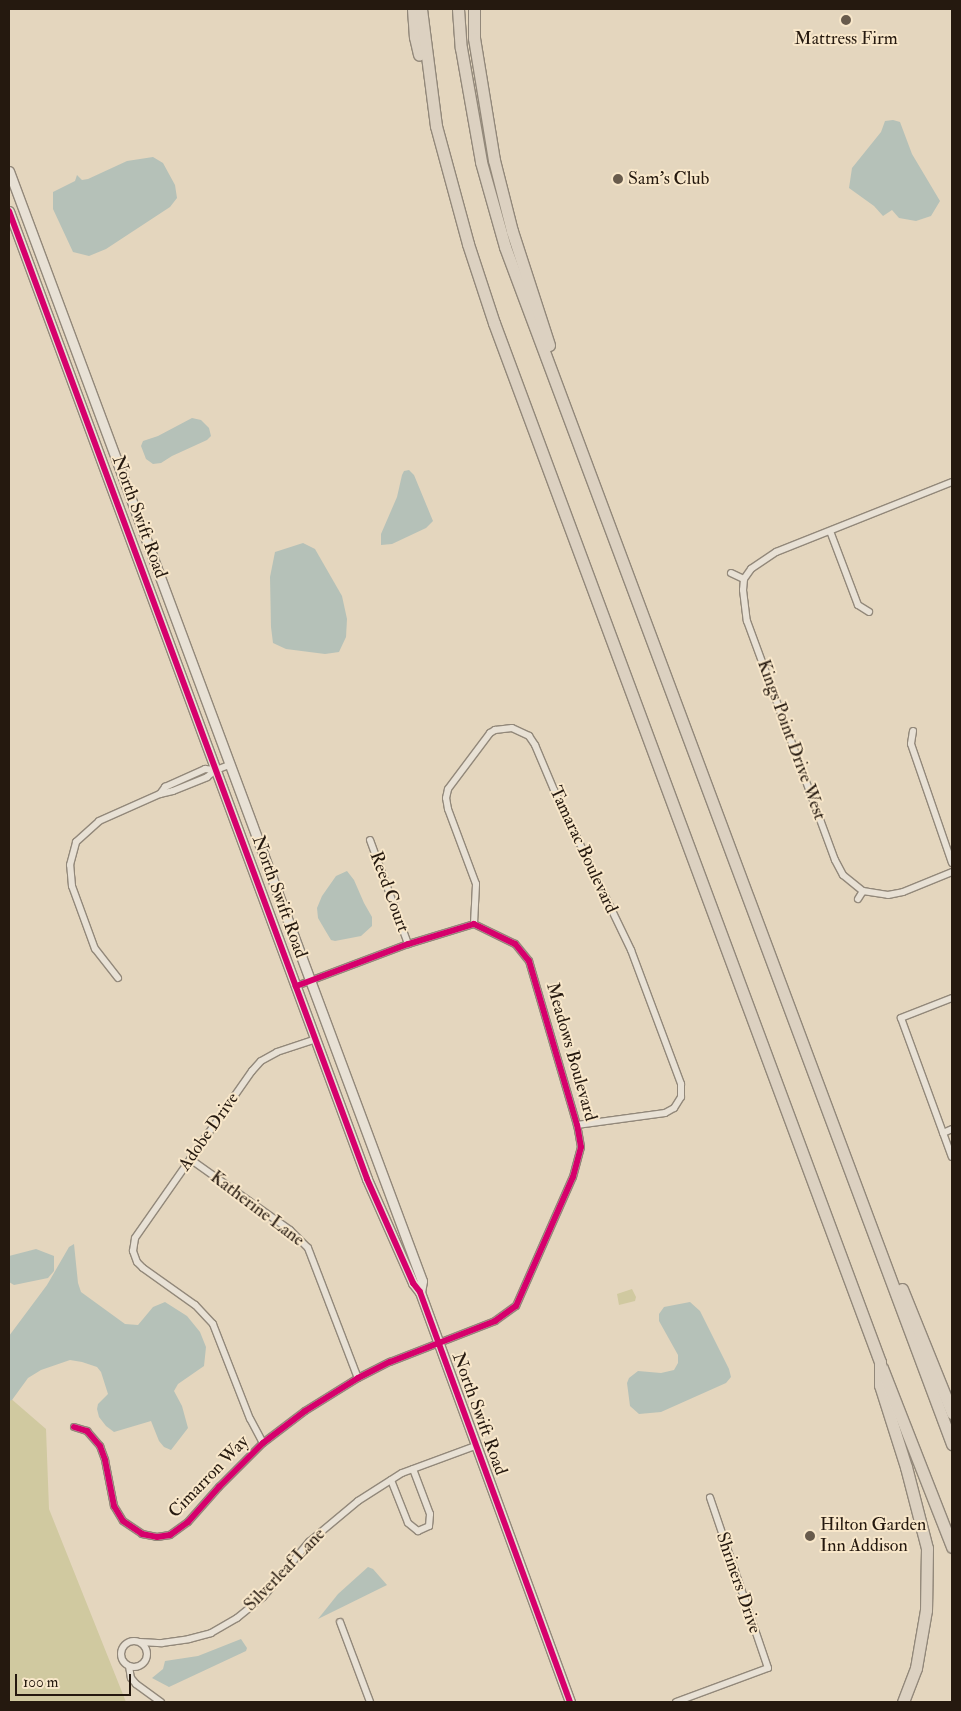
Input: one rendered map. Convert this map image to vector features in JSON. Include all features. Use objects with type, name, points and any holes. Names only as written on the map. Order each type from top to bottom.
[{"type":"highway","points":[[413,9],[415,37],[448,175],[494,323],[880,1362],[952,1547]]},
{"type":"highway","points":[[421,9],[432,102]]},
{"type":"highway","points":[[458,9],[461,48],[470,107],[481,162],[505,247],[952,1444]]},
{"type":"highway","points":[[474,9],[474,38],[494,160],[512,231],[541,317],[574,428]]},
{"type":"highway","points":[[840,1146],[861,1189],[952,1413]]},
{"type":"highway","points":[[880,1362],[880,1385],[906,1467],[927,1548],[926,1610],[916,1668],[903,1702]]},
{"type":"street","name":"North Swift Road","points":[[9,171],[422,1281],[420,1292]]},
{"type":"street","name":"North Swift Road","points":[[9,211],[367,1179],[413,1283],[420,1292],[570,1702]]},
{"type":"street","points":[[732,573],[744,579],[760,561],[952,482]]},
{"type":"street","points":[[830,531],[858,605],[869,612]]},
{"type":"street","name":"Kings Point Drive West","points":[[744,579],[743,590],[747,621],[835,860],[844,875],[863,891]]},
{"type":"street","name":"Tamarac Boulevard","points":[[474,924],[476,884],[448,809],[446,798],[448,789],[490,733],[495,730],[512,728],[529,736],[535,745],[554,790],[631,950],[681,1084],[681,1097],[674,1108],[665,1113],[577,1125]]},
{"type":"street","points":[[913,731],[911,744],[952,863]]},
{"type":"street","points":[[118,978],[95,949],[72,886],[71,861],[76,842],[93,825],[160,794],[173,791],[207,777],[216,770],[229,765]]},
{"type":"street","name":"Reed Court","points":[[370,840],[408,944]]},
{"type":"street","points":[[858,899],[863,891],[888,895],[903,892],[952,872]]},
{"type":"street","points":[[296,986],[408,944],[474,924]]},
{"type":"street","name":"Meadows Boulevard","points":[[438,1343],[495,1321],[516,1306],[580,1159],[581,1147],[577,1125],[529,961],[515,944],[474,924]]},
{"type":"street","points":[[952,998],[901,1018],[952,1157]]},
{"type":"street","name":"Adobe Drive","points":[[263,1443],[250,1419],[213,1324],[195,1305],[143,1268],[134,1255],[135,1238],[260,1061],[277,1052],[316,1039]]},
{"type":"street","points":[[943,1133],[952,1129]]},
{"type":"street","name":"Katherine Lane","points":[[190,1159],[290,1230],[308,1248],[358,1378]]},
{"type":"street","name":"Cimarron Way","points":[[74,1427],[87,1431],[100,1446],[118,1515],[134,1531],[148,1536],[163,1536],[181,1529],[219,1486],[263,1443],[305,1411],[358,1378],[438,1343]]},
{"type":"street","name":"Silverleaf Lane","points":[[140,1642],[168,1642],[189,1639],[211,1632],[237,1618],[262,1597],[309,1542],[358,1501],[391,1480],[413,1469],[476,1446]]},
{"type":"street","points":[[391,1480],[408,1523],[418,1531],[429,1526],[430,1514],[413,1469]]},
{"type":"street","name":"Shriners Drive","points":[[676,1702],[768,1668],[710,1498]]},
{"type":"street","points":[[340,1622],[370,1702]]},
{"type":"street","points":[[129,1666],[138,1666],[145,1660],[146,1650],[140,1642],[130,1642],[122,1648],[121,1658],[129,1666],[131,1678],[136,1684],[161,1702]]},
{"type":"shaded area","points":[[893,120],[900,122],[912,154],[940,201],[931,216],[916,221],[899,218],[892,210],[883,216],[874,206],[849,188],[852,168],[881,132],[885,121]]},
{"type":"shaded area","points":[[153,157],[163,163],[175,185],[177,198],[170,207],[106,249],[89,256],[73,252],[53,209],[53,192],[75,181],[77,175],[82,180],[88,179],[127,161]]},
{"type":"shaded area","points":[[192,418],[201,420],[209,428],[211,436],[207,440],[161,463],[153,464],[146,459],[141,446],[143,441],[158,436]]},
{"type":"shaded area","points":[[409,470],[414,475],[433,521],[426,528],[392,544],[381,545],[381,534],[397,497],[402,475],[404,471]]},
{"type":"shaded area","points":[[303,543],[315,549],[342,596],[347,619],[346,637],[339,652],[325,654],[286,649],[273,643],[270,577],[275,552]]},
{"type":"shaded area","points":[[347,871],[354,880],[372,917],[372,926],[361,936],[335,941],[331,940],[318,918],[317,908],[322,896],[336,876]]},
{"type":"shaded area","points":[[74,1244],[78,1283],[81,1292],[125,1324],[138,1325],[153,1307],[165,1302],[187,1316],[200,1332],[206,1347],[204,1366],[178,1384],[174,1391],[182,1406],[188,1428],[171,1450],[164,1447],[159,1441],[151,1421],[114,1432],[106,1426],[99,1417],[97,1409],[98,1404],[108,1394],[101,1372],[97,1367],[82,1362],[70,1360],[41,1370],[28,1378],[12,1400],[9,1401],[9,1336],[47,1285],[69,1247]]},
{"type":"shaded area","points":[[36,1249],[54,1256],[54,1271],[48,1278],[14,1285],[9,1282],[9,1256]]},
{"type":"shaded area","points":[[632,1289],[636,1297],[635,1301],[619,1305],[617,1294]]},
{"type":"shaded area","points":[[690,1302],[700,1311],[729,1369],[731,1377],[726,1383],[661,1412],[639,1414],[630,1406],[627,1383],[629,1378],[638,1371],[661,1373],[674,1370],[678,1363],[678,1355],[659,1321],[659,1314],[664,1307]]},
{"type":"shaded area","points":[[9,1397],[46,1429],[49,1509],[126,1702],[9,1702]]},
{"type":"shaded area","points":[[368,1567],[373,1569],[387,1585],[318,1619],[338,1594]]},
{"type":"shaded area","points":[[241,1639],[247,1648],[246,1651],[169,1687],[152,1678],[163,1669],[165,1661],[198,1656]]},
{"type":"cycle path","points":[[9,211],[367,1179],[413,1283],[420,1292],[570,1702]]},
{"type":"cycle path","points":[[74,1427],[87,1431],[100,1446],[105,1460],[114,1506],[123,1521],[142,1534],[157,1537],[170,1535],[188,1522],[219,1487],[263,1443],[305,1411],[358,1378],[390,1362],[495,1321],[516,1306],[573,1177],[581,1147],[577,1125],[529,961],[515,944],[474,924],[408,944],[296,986]]},
{"type":"place","name":"Mattress Firm","points":[[846,20]]},
{"type":"place","name":"Sam's Club","points":[[618,179]]},
{"type":"place","name":"Hilton Garden Inn Addison","points":[[810,1536]]}]
